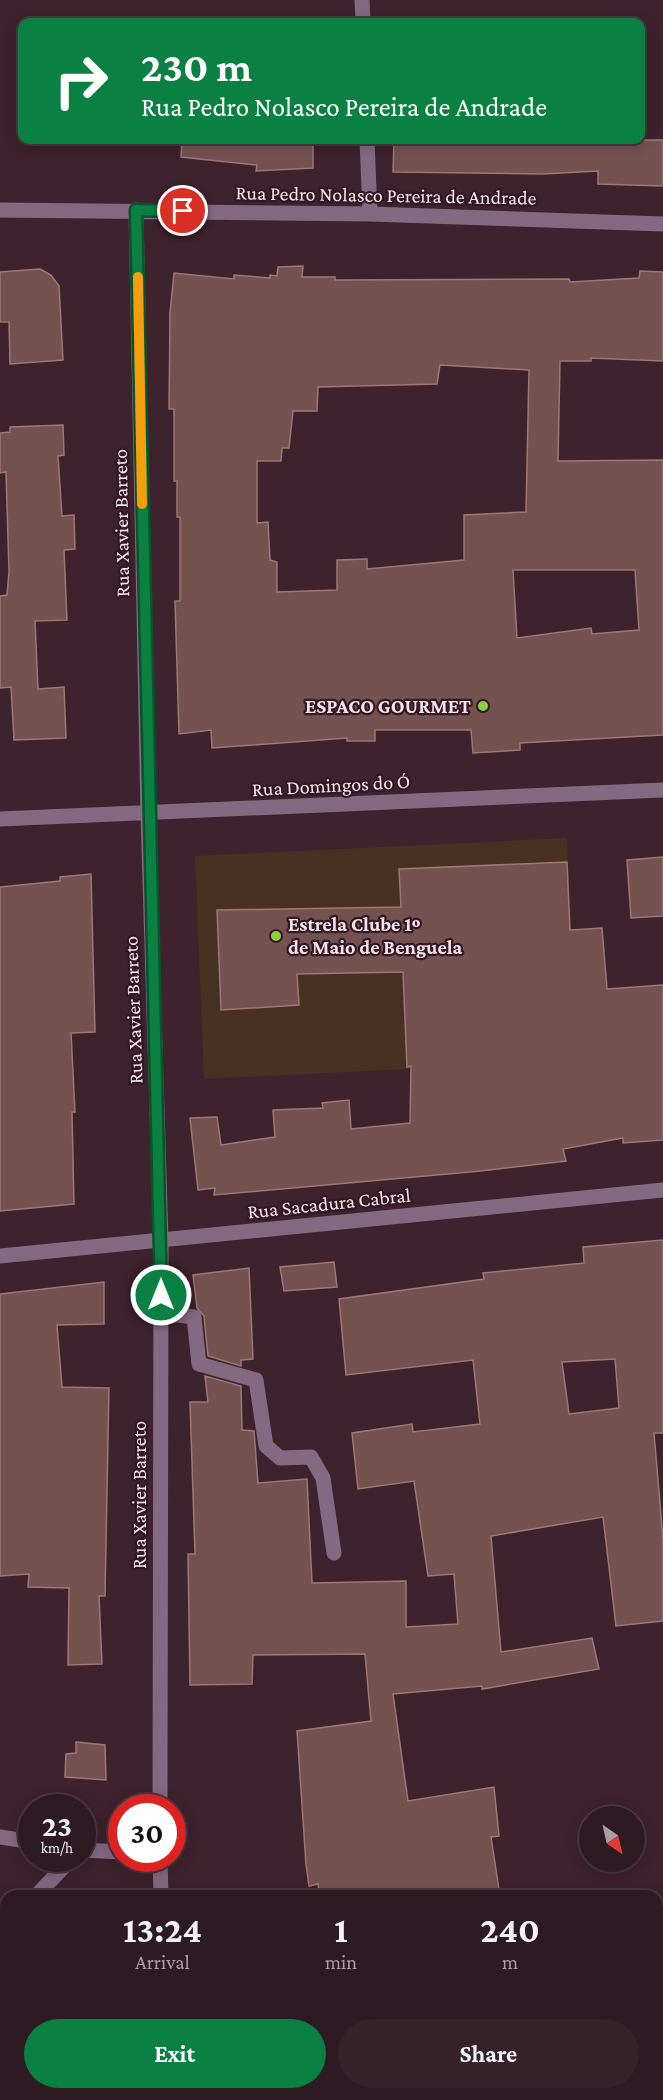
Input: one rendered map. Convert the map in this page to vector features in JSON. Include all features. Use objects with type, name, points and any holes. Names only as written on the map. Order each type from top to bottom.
[{"type":"street","points":[[362,0],[363,18]]},
{"type":"street","points":[[367,144],[370,214]]},
{"type":"street","name":"Rua Pedro Nolasco Pereira de Andrade","points":[[0,210],[370,214],[663,224]]},
{"type":"street","name":"Rua Xavier Barreto","points":[[136,210],[148,815],[161,1241],[160,1794]]},
{"type":"street","name":"Rua Domingos do Ó","points":[[0,819],[148,815],[663,790]]},
{"type":"street","name":"Rua Sacadura Cabral","points":[[0,1256],[663,1190]]},
{"type":"street","points":[[161,1313],[194,1317],[199,1364],[256,1380],[266,1446],[280,1458],[311,1457],[323,1478],[334,1553]]},
{"type":"street","points":[[0,1836],[18,1839]]},
{"type":"street","points":[[42,1890],[59,1872]]},
{"type":"street","points":[[160,1872],[161,1890]]},
{"type":"shaded area","points":[[567,838],[576,1061],[204,1079],[195,856]]},
{"type":"building","points":[[645,140],[663,140],[663,186],[598,184],[598,171],[543,174],[393,172],[394,144],[645,144]]},
{"type":"building","points":[[182,144],[313,144],[313,168],[256,171],[257,165],[181,157]]},
{"type":"building","points":[[303,266],[302,277],[335,277],[335,280],[569,279],[570,282],[639,278],[640,271],[663,272],[663,361],[591,358],[591,361],[560,361],[558,461],[663,460],[663,735],[520,743],[520,750],[473,753],[471,730],[375,730],[375,741],[347,741],[347,738],[212,748],[211,730],[179,734],[175,601],[180,601],[180,517],[177,517],[177,481],[174,481],[174,409],[169,409],[170,313],[174,273],[234,279],[234,275],[270,278],[270,275],[277,276],[278,267]],"holes":[[[440,365],[529,370],[526,512],[464,515],[464,560],[367,569],[367,559],[337,560],[337,590],[277,592],[277,562],[270,560],[268,522],[257,523],[257,461],[281,461],[282,448],[289,448],[293,411],[317,411],[318,387],[437,384]],[[513,570],[635,570],[639,630],[592,634],[591,628],[517,638]]]},
{"type":"building","points":[[40,269],[51,275],[59,286],[63,360],[10,364],[9,322],[0,322],[0,272]]},
{"type":"building","points":[[63,425],[64,455],[58,456],[62,516],[74,515],[75,549],[64,550],[67,620],[35,621],[38,689],[64,687],[66,738],[14,740],[11,687],[0,688],[0,596],[7,595],[9,572],[6,472],[0,473],[0,433],[10,432],[10,427]]},
{"type":"building","points":[[663,857],[663,916],[631,918],[627,860]]},
{"type":"building","points":[[567,862],[570,930],[602,928],[607,989],[663,985],[663,1140],[623,1143],[623,1138],[563,1149],[566,1161],[481,1171],[214,1195],[215,1188],[198,1190],[190,1118],[217,1117],[221,1145],[275,1137],[273,1110],[323,1108],[322,1103],[349,1100],[351,1129],[410,1123],[411,1066],[407,1067],[403,972],[297,974],[299,1005],[221,1010],[217,910],[401,907],[399,869]]},
{"type":"building","points":[[91,874],[95,1032],[71,1033],[75,1112],[72,1112],[74,1204],[0,1211],[0,887],[60,881],[60,877]]},
{"type":"building","points":[[663,1240],[663,1433],[654,1433],[663,1539],[663,1621],[616,1626],[603,1517],[491,1536],[501,1652],[592,1638],[599,1669],[482,1689],[482,1686],[393,1694],[408,1801],[494,1787],[499,1836],[491,1837],[499,1890],[319,1890],[318,1884],[309,1886],[297,1731],[371,1721],[365,1654],[253,1655],[252,1684],[190,1685],[188,1554],[195,1554],[190,1402],[208,1402],[205,1376],[241,1386],[242,1430],[254,1431],[258,1483],[307,1479],[312,1583],[406,1581],[406,1627],[458,1624],[454,1574],[428,1576],[414,1481],[358,1489],[352,1433],[412,1424],[413,1432],[480,1424],[473,1360],[346,1375],[339,1299],[484,1279],[483,1273],[584,1263],[583,1247]],"holes":[[[615,1359],[619,1408],[569,1414],[562,1362]]]},
{"type":"building","points":[[334,1262],[337,1287],[284,1291],[280,1267]]},
{"type":"building","points":[[249,1268],[253,1359],[241,1360],[241,1366],[208,1356],[204,1316],[197,1308],[193,1275]]},
{"type":"building","points":[[104,1282],[104,1324],[57,1325],[62,1387],[109,1388],[105,1596],[99,1596],[102,1664],[68,1665],[69,1588],[28,1587],[29,1574],[0,1576],[0,1294]]},
{"type":"building","points":[[76,1742],[105,1745],[106,1780],[65,1777],[66,1754],[76,1753]]},
{"type":"slow traffic","points":[[138,277],[142,504]]},
{"type":"place","name":"ESPACO GOURMET","points":[[483,706]]},
{"type":"place","name":"Estrela Clube 1º de Maio de Benguela","points":[[276,936]]},
{"type":"route","points":[[161,1295],[148,815],[136,210],[183,211]]}]
